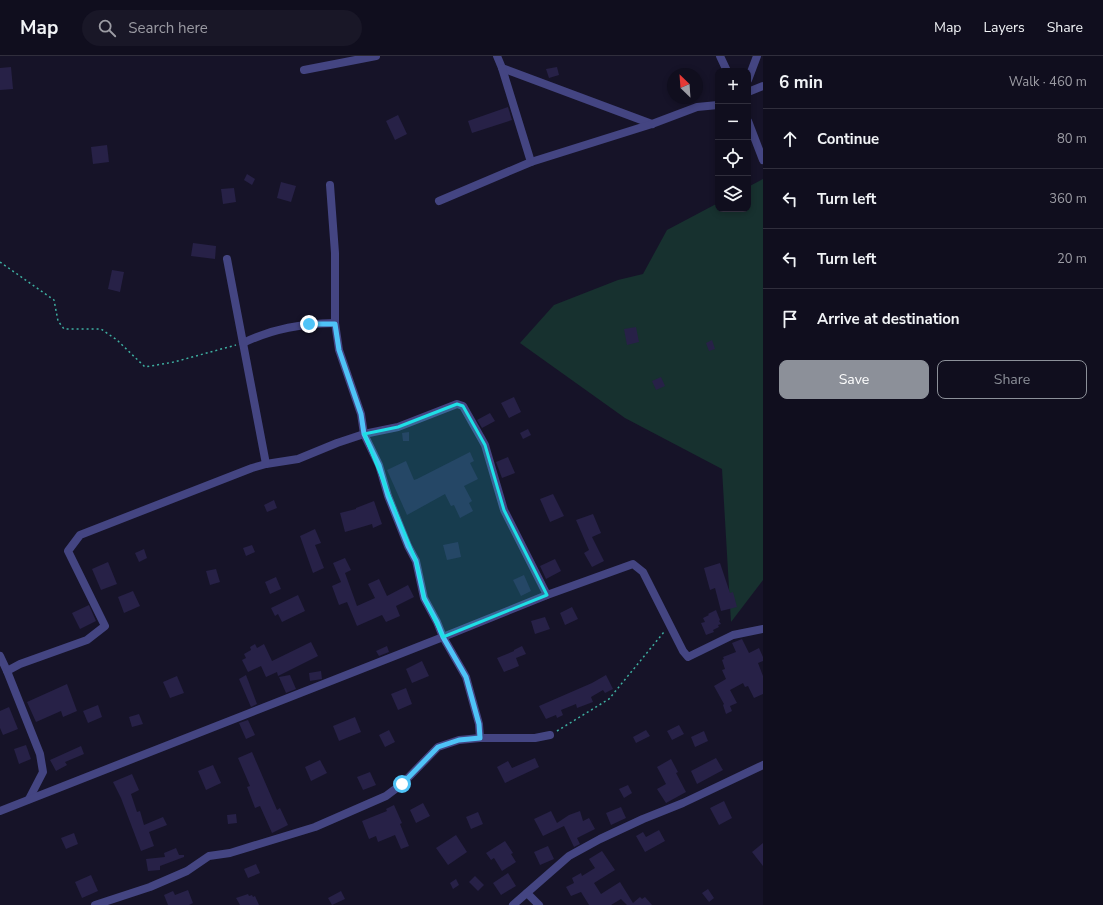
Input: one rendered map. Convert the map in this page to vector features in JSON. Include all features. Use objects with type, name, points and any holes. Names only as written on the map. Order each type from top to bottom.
[{"type":"street","points":[[304,70],[376,56]]},
{"type":"street","points":[[497,56],[531,162]]},
{"type":"street","points":[[720,56],[726,68]]},
{"type":"street","points":[[751,72],[757,56]]},
{"type":"street","points":[[502,68],[652,124]]},
{"type":"street","points":[[751,91],[763,86]]},
{"type":"street","points":[[439,201],[531,162],[652,124],[696,107],[715,105]]},
{"type":"street","points":[[751,129],[763,160]]},
{"type":"street","points":[[330,185],[335,253],[335,324],[339,350],[361,414],[364,434],[379,465],[388,496],[408,546],[416,561],[424,598],[443,637],[466,677],[479,724],[480,738]]},
{"type":"street","points":[[227,259],[266,464]]},
{"type":"street","points":[[243,343],[261,334],[283,329],[309,324],[335,324]]},
{"type":"street","points":[[7,671],[20,664],[87,640],[105,626],[68,551],[80,535],[252,468],[266,464],[298,459],[364,434],[398,427],[456,404],[463,406],[486,445],[504,510],[547,595]]},
{"type":"street","points":[[0,811],[547,595],[633,564],[643,572],[682,651],[688,657],[733,635],[763,629]]},
{"type":"street","points":[[0,656],[42,760],[44,772],[29,799]]},
{"type":"street","points":[[95,905],[150,888],[187,870],[209,856],[230,853],[315,827],[386,796],[402,784],[438,747],[459,740],[480,738],[535,738],[550,735]]},
{"type":"street","points":[[513,905],[569,856],[600,839],[643,819],[683,803],[763,765]]},
{"type":"street","points":[[528,893],[539,905]]},
{"type":"path","points":[[0,262],[54,300],[58,322],[64,329],[101,329],[117,340],[145,367],[174,362],[243,343]]},
{"type":"path","points":[[550,735],[609,699],[669,625]]},
{"type":"highlighted area","points":[[457,404],[463,406],[485,445],[504,510],[547,595],[443,637],[424,598],[416,561],[364,434],[398,427]]},
{"type":"green space","points":[[763,179],[763,580],[731,622],[722,469],[625,418],[520,343],[554,305],[618,280],[643,274],[667,230],[715,205],[715,212],[751,212],[751,185]]},
{"type":"building","points":[[11,67],[13,89],[0,90],[0,68]]},
{"type":"building","points":[[557,67],[559,75],[549,78],[546,69]]},
{"type":"building","points":[[508,107],[512,120],[472,133],[468,121]]},
{"type":"building","points":[[398,115],[407,134],[395,140],[386,121]]},
{"type":"building","points":[[107,145],[109,162],[93,164],[91,147]]},
{"type":"building","points":[[247,174],[255,179],[252,185],[244,180]]},
{"type":"building","points":[[281,182],[296,186],[291,202],[277,198]]},
{"type":"building","points":[[234,188],[236,202],[223,204],[221,189]]},
{"type":"building","points":[[193,243],[216,246],[215,259],[191,256]]},
{"type":"building","points":[[112,270],[124,272],[120,292],[108,289]]},
{"type":"building","points":[[636,327],[639,342],[627,345],[624,329]]},
{"type":"building","points":[[712,340],[715,349],[709,351],[706,343]]},
{"type":"building","points":[[661,377],[665,386],[656,390],[652,381]]},
{"type":"building","points":[[514,397],[521,412],[509,418],[501,403]]},
{"type":"building","points":[[490,413],[495,421],[482,428],[477,420]]},
{"type":"building","points":[[528,429],[531,435],[523,439],[520,433]]},
{"type":"building","points":[[409,432],[409,441],[403,441],[402,433]]},
{"type":"building","points":[[470,452],[474,461],[470,463],[478,479],[464,486],[472,501],[469,503],[473,511],[460,518],[454,505],[451,506],[445,494],[407,515],[387,470],[406,461],[414,480]]},
{"type":"building","points":[[508,457],[515,473],[502,478],[496,462]]},
{"type":"building","points":[[553,494],[564,516],[550,522],[540,499]]},
{"type":"building","points":[[274,500],[277,508],[267,512],[264,505]]},
{"type":"building","points":[[374,501],[382,524],[373,528],[372,524],[345,532],[340,513],[356,509]]},
{"type":"building","points":[[593,514],[601,533],[592,537],[604,561],[592,567],[584,553],[589,550],[576,520]]},
{"type":"building","points":[[315,529],[321,543],[315,545],[324,568],[313,573],[300,536]]},
{"type":"building","points":[[458,542],[461,557],[447,560],[443,545]]},
{"type":"building","points":[[252,545],[255,552],[246,556],[243,548]]},
{"type":"building","points":[[144,549],[147,558],[139,562],[135,553]]},
{"type":"building","points":[[345,558],[351,570],[345,573],[357,606],[375,598],[368,584],[379,579],[387,596],[408,585],[414,597],[396,606],[400,616],[386,622],[382,615],[357,626],[347,602],[339,605],[332,586],[341,582],[333,563]]},
{"type":"building","points":[[555,559],[561,571],[546,579],[540,566]]},
{"type":"building","points":[[108,562],[117,584],[101,590],[92,569]]},
{"type":"building","points":[[720,563],[730,593],[733,592],[737,607],[721,611],[715,588],[710,590],[704,568]]},
{"type":"building","points":[[216,569],[220,582],[210,585],[206,571]]},
{"type":"building","points":[[524,575],[531,591],[521,596],[513,580]]},
{"type":"building","points":[[276,577],[281,589],[270,594],[265,582]]},
{"type":"building","points":[[133,591],[140,606],[124,613],[118,597]]},
{"type":"building","points":[[298,595],[305,611],[282,622],[278,614],[275,616],[271,608]]},
{"type":"building","points":[[89,605],[96,621],[80,629],[72,613]]},
{"type":"building","points":[[572,607],[578,619],[565,625],[560,613]]},
{"type":"building","points":[[716,610],[721,624],[713,630],[714,632],[706,635],[701,623],[705,622],[703,618]]},
{"type":"building","points":[[545,617],[550,629],[535,634],[531,621]]},
{"type":"building","points":[[742,639],[749,653],[759,648],[763,657],[763,661],[758,663],[763,676],[763,694],[754,698],[748,686],[745,687],[743,683],[730,690],[737,703],[730,706],[732,711],[726,714],[724,704],[714,686],[726,679],[722,670],[725,669],[722,660],[724,659],[723,657],[736,652],[732,643]]},
{"type":"building","points":[[311,642],[318,656],[278,676],[277,672],[266,677],[261,666],[248,672],[242,660],[246,658],[244,654],[251,650],[250,647],[255,644],[257,648],[264,644],[272,661]]},
{"type":"building","points":[[387,646],[389,652],[379,656],[376,651]]},
{"type":"building","points":[[522,646],[526,654],[516,658],[519,666],[504,672],[497,658]]},
{"type":"building","points":[[422,661],[429,676],[412,683],[406,669]]},
{"type":"building","points":[[321,671],[322,679],[310,681],[309,673]]},
{"type":"building","points":[[246,675],[257,704],[251,707],[239,679]]},
{"type":"building","points":[[290,675],[296,689],[286,693],[279,677]]},
{"type":"building","points":[[606,675],[613,689],[605,693],[603,690],[591,697],[593,702],[577,708],[576,704],[561,710],[563,715],[557,718],[556,715],[546,719],[539,706],[592,683]]},
{"type":"building","points":[[177,676],[184,693],[170,698],[163,682]]},
{"type":"building","points":[[67,684],[77,711],[63,717],[61,711],[36,722],[27,702]]},
{"type":"building","points":[[406,688],[412,704],[398,710],[391,694]]},
{"type":"building","points":[[98,705],[102,717],[88,723],[83,711]]},
{"type":"building","points":[[9,707],[18,729],[3,735],[0,728],[0,711]]},
{"type":"building","points":[[139,714],[143,724],[132,727],[129,717]]},
{"type":"building","points":[[355,717],[361,732],[339,741],[333,726]]},
{"type":"building","points":[[248,720],[255,735],[246,739],[239,723]]},
{"type":"building","points":[[679,725],[684,734],[672,740],[667,731]]},
{"type":"building","points":[[389,730],[395,742],[385,747],[379,735]]},
{"type":"building","points":[[646,730],[650,736],[636,743],[633,737]]},
{"type":"building","points":[[704,731],[708,741],[695,747],[691,737]]},
{"type":"building","points":[[26,745],[31,759],[19,764],[14,749]]},
{"type":"building","points":[[81,746],[84,754],[65,762],[67,765],[56,771],[50,760]]},
{"type":"building","points":[[252,752],[277,810],[280,808],[288,825],[272,833],[260,806],[255,808],[247,787],[250,786],[238,758]]},
{"type":"building","points":[[535,758],[539,767],[505,783],[497,767],[508,761],[512,768]]},
{"type":"building","points":[[716,758],[723,770],[697,784],[691,771]]},
{"type":"building","points":[[671,759],[678,772],[676,773],[686,792],[666,803],[657,789],[666,784],[657,767]]},
{"type":"building","points":[[320,760],[327,773],[311,781],[305,767]]},
{"type":"building","points":[[213,765],[221,783],[206,790],[198,771]]},
{"type":"building","points":[[370,772],[376,785],[363,790],[357,777]]},
{"type":"building","points":[[132,774],[139,790],[131,794],[137,812],[140,811],[144,825],[163,817],[167,825],[149,832],[154,846],[141,851],[121,798],[113,782]]},
{"type":"building","points":[[628,785],[632,793],[624,798],[619,789]]},
{"type":"building","points":[[724,801],[732,818],[719,825],[710,808]]},
{"type":"building","points":[[423,803],[430,816],[416,823],[410,810]]},
{"type":"building","points":[[394,805],[402,823],[400,824],[409,846],[401,849],[395,835],[378,842],[376,836],[369,839],[362,821],[387,811],[386,809]]},
{"type":"building","points":[[621,807],[626,818],[611,825],[606,813]]},
{"type":"building","points":[[551,811],[557,823],[569,815],[580,811],[583,821],[589,818],[595,829],[577,838],[580,844],[574,847],[564,826],[543,836],[534,819]]},
{"type":"building","points":[[478,812],[483,824],[471,829],[466,817]]},
{"type":"building","points":[[236,814],[237,823],[228,824],[227,815]]},
{"type":"building","points":[[659,830],[665,841],[645,852],[636,836],[643,832],[646,837]]},
{"type":"building","points":[[74,833],[78,844],[66,849],[61,838]]},
{"type":"building","points":[[456,835],[467,852],[448,865],[436,848]]},
{"type":"building","points":[[505,841],[513,853],[511,854],[516,862],[502,871],[494,858],[491,860],[486,853]]},
{"type":"building","points":[[763,843],[763,866],[752,852]]},
{"type":"building","points":[[548,846],[554,859],[540,865],[534,852]]},
{"type":"building","points":[[176,848],[179,855],[184,855],[184,857],[160,866],[160,870],[148,871],[146,859],[165,857],[164,853]]},
{"type":"building","points":[[602,851],[615,870],[594,883],[601,894],[620,882],[633,903],[640,897],[642,899],[645,897],[652,905],[627,905],[621,899],[611,905],[589,905],[581,892],[571,896],[566,887],[574,883],[572,878],[581,873],[582,876],[595,868],[589,859]]},
{"type":"building","points":[[256,864],[260,873],[248,878],[244,869]]},
{"type":"building","points":[[508,873],[516,886],[501,895],[493,883]]},
{"type":"building","points":[[91,875],[98,891],[82,898],[75,882]]},
{"type":"building","points":[[475,876],[484,885],[478,891],[469,882]]},
{"type":"building","points":[[456,879],[459,885],[453,889],[450,883]]},
{"type":"building","points":[[708,889],[714,898],[709,902],[702,893]]},
{"type":"building","points":[[188,890],[193,903],[189,905],[168,905],[164,895],[173,891],[175,895]]},
{"type":"building","points":[[341,891],[345,899],[332,905],[328,898]]},
{"type":"building","points":[[248,894],[249,896],[255,896],[259,905],[240,905],[236,898]]},
{"type":"route","points":[[309,324],[335,324],[339,350],[351,381],[361,414],[364,434],[379,465],[388,496],[408,546],[416,561],[424,598],[443,637],[466,677],[479,724],[480,738],[459,740],[438,747],[402,784]]}]
